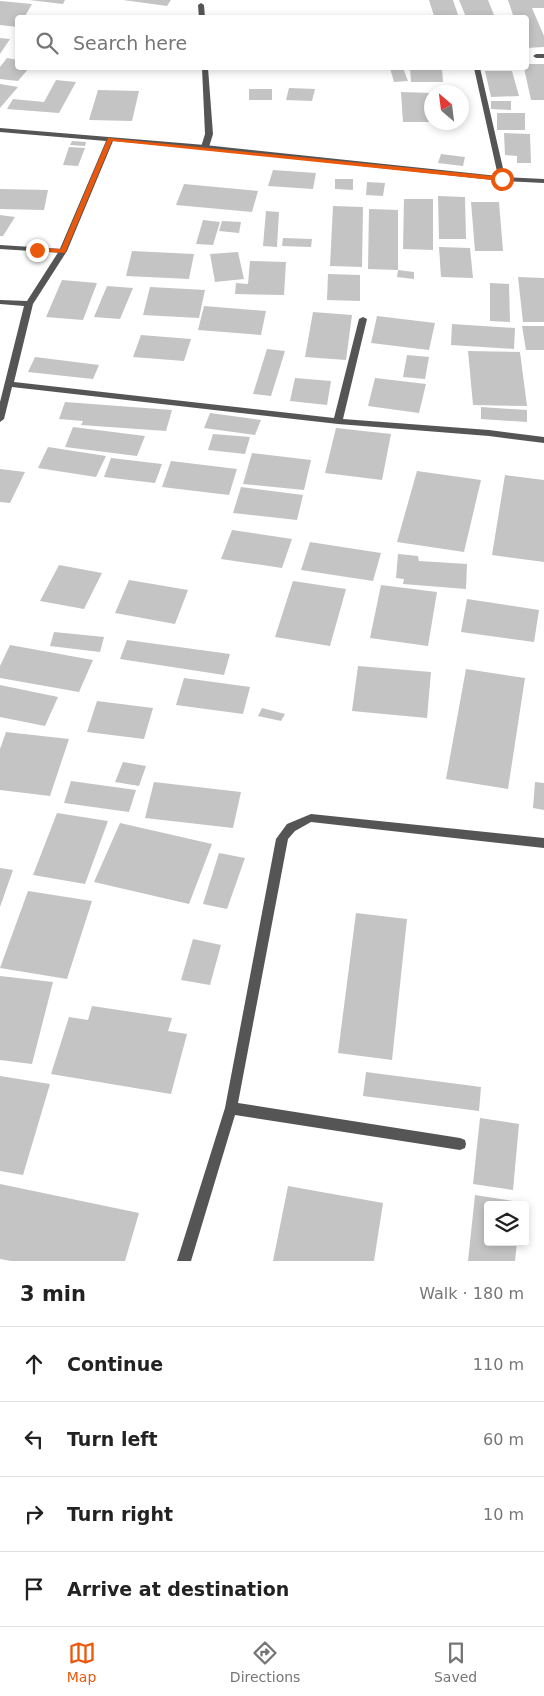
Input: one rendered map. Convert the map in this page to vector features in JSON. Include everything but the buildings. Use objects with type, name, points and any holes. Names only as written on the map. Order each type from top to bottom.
[{"type":"street","points":[[201,5],[202,15]]},
{"type":"street","points":[[536,56],[544,56]]},
{"type":"street","points":[[205,70],[208,134],[205,147]]},
{"type":"street","points":[[477,70],[502,179]]},
{"type":"street","points":[[0,130],[205,147],[502,179],[544,181]]},
{"type":"street","points":[[0,419],[29,304],[63,252],[110,139]]},
{"type":"street","points":[[0,247],[63,252]]},
{"type":"street","points":[[0,302],[29,304]]},
{"type":"street","points":[[338,421],[363,319]]},
{"type":"street","points":[[9,384],[338,421],[489,433],[544,440]]},
{"type":"street","points":[[184,1261],[231,1108],[282,839],[286,830],[293,824],[311,818],[544,843]]},
{"type":"street","points":[[231,1108],[460,1144]]},
{"type":"route","points":[[37,250],[63,252],[110,139],[205,147],[502,179]]}]
